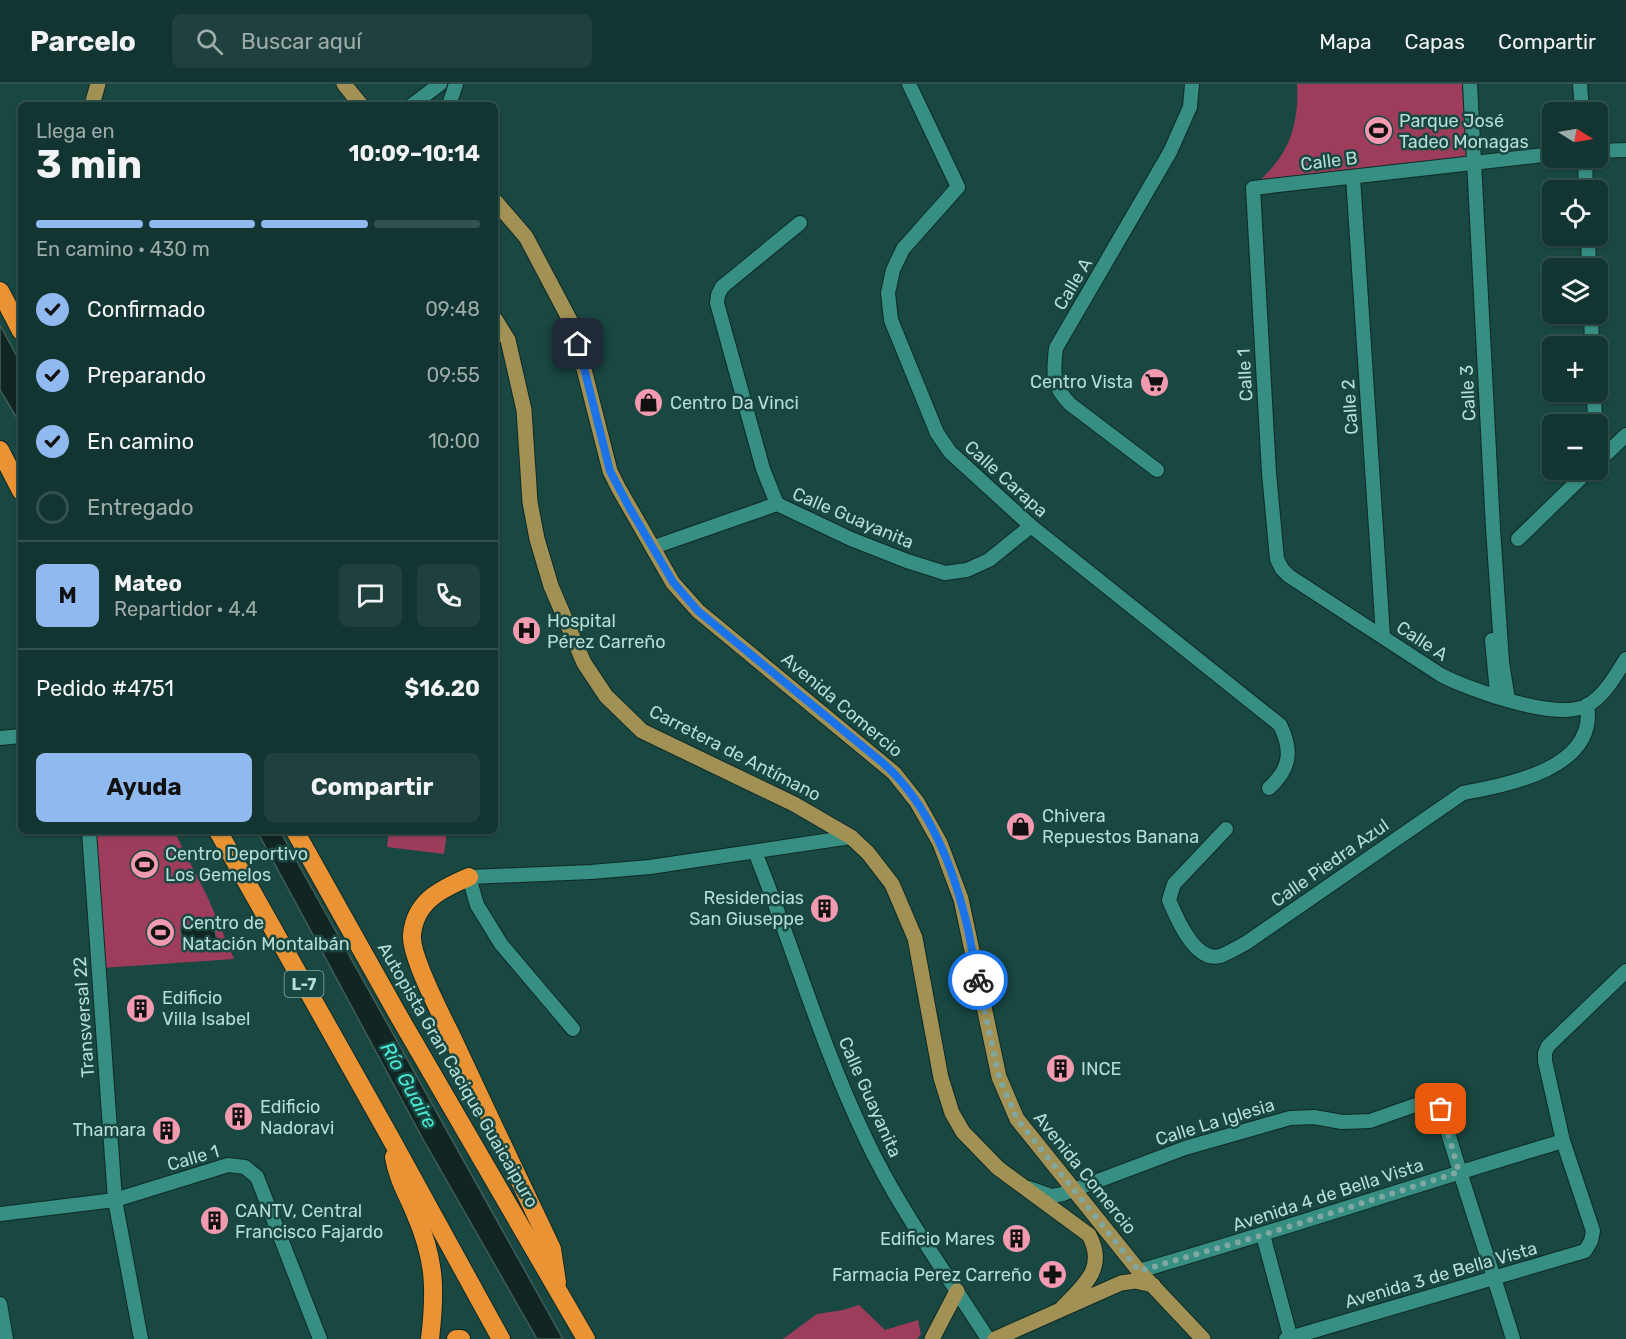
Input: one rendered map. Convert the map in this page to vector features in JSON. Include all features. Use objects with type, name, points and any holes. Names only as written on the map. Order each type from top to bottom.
[{"type":"highway","points":[[0,291],[18,325]]},
{"type":"highway","points":[[0,450],[18,485]]},
{"type":"highway","name":"L-7","points":[[220,834],[501,1339]]},
{"type":"highway","name":"Autopista Gran Cacique Guaicaipuro","points":[[297,834],[397,1013],[586,1339]]},
{"type":"highway","points":[[469,876],[436,892],[423,905],[414,925],[413,946],[431,993],[552,1249],[559,1293]]},
{"type":"highway","points":[[390,1137],[397,1174],[429,1250],[434,1277],[430,1339]]},
{"type":"main road","points":[[93,102],[98,84]]},
{"type":"main road","points":[[344,84],[359,102]]},
{"type":"main road","name":"Avenida Comercio","points":[[498,204],[526,237],[573,326],[610,471],[673,582],[698,611],[883,763],[917,802],[940,843],[960,899],[999,1077],[1017,1119],[1139,1271],[1203,1339]]},
{"type":"main road","name":"Carretera de Antímano","points":[[498,324],[508,340],[524,410],[530,502],[537,539],[547,575],[584,663],[606,696],[642,731],[794,804],[851,837],[868,853],[892,884],[915,938],[941,1078],[952,1113],[963,1131],[998,1168],[1089,1235],[1095,1245],[1097,1259],[1094,1271],[1063,1307]]},
{"type":"main road","points":[[995,1339],[1019,1334],[1063,1307],[1128,1280],[1153,1285]]},
{"type":"main road","points":[[932,1339],[957,1291]]},
{"type":"street","points":[[416,102],[440,84]]},
{"type":"street","points":[[450,102],[456,84]]},
{"type":"street","name":"Calle Carapa","points":[[909,84],[958,187],[903,249],[893,270],[888,293],[891,320],[937,434],[950,452],[1031,526],[1280,725],[1287,742],[1287,759],[1282,776],[1269,788]]},
{"type":"street","name":"Calle A","points":[[1157,470],[1060,395],[1052,373],[1056,348],[1170,152],[1190,107],[1192,84]]},
{"type":"street","name":"Calle 3","points":[[1462,84],[1471,163]]},
{"type":"street","name":"Calle 3","points":[[1470,84],[1471,163],[1490,528],[1493,664],[1503,699]]},
{"type":"street","points":[[1580,84],[1581,102]]},
{"type":"street","points":[[1608,151],[1626,150]]},
{"type":"street","name":"Calle B","points":[[1253,188],[1542,155]]},
{"type":"street","name":"Calle 2","points":[[1353,177],[1383,636]]},
{"type":"street","name":"Calle 1","points":[[1253,188],[1269,472],[1277,559]]},
{"type":"street","points":[[777,504],[763,469],[717,303],[722,286],[800,223]]},
{"type":"street","points":[[1608,452],[1626,435]]},
{"type":"street","points":[[1518,539],[1580,480]]},
{"type":"street","name":"Calle Guayanita","points":[[654,547],[777,504],[860,543],[945,573],[967,570],[989,560],[1031,526]]},
{"type":"street","name":"Calle A","points":[[1277,559],[1281,569],[1289,576],[1461,686],[1523,705],[1567,710],[1587,705]]},
{"type":"street","points":[[1587,705],[1611,684],[1626,659]]},
{"type":"street","name":"Calle Piedra Azul","points":[[1226,829],[1174,884],[1169,900],[1180,926],[1201,953],[1218,957],[1246,944],[1463,793],[1514,782],[1541,773],[1570,755],[1585,734],[1590,718],[1587,705]]},
{"type":"street","points":[[0,738],[18,736]]},
{"type":"street","name":"Transversal 22","points":[[89,834],[115,1200],[141,1339]]},
{"type":"street","points":[[573,1029],[501,944],[477,905],[469,876],[638,868],[851,837]]},
{"type":"street","name":"Calle Guayanita","points":[[755,852],[820,1027],[865,1137],[902,1206],[988,1339]]},
{"type":"street","points":[[1563,1141],[1545,1053],[1548,1046],[1626,971]]},
{"type":"street","name":"Calle La Iglesia","points":[[1019,1185],[1052,1196],[1063,1194],[1185,1148],[1290,1118],[1314,1118],[1342,1122],[1370,1121],[1427,1101],[1435,1102],[1441,1109],[1459,1172]]},
{"type":"street","name":"Avenida 4 de Bella Vista","points":[[1139,1271],[1263,1235],[1563,1141]]},
{"type":"street","name":"Avenida 3 de Bella Vista","points":[[1289,1339],[1586,1251],[1592,1241],[1593,1231],[1563,1141]]},
{"type":"street","name":"Calle 1","points":[[0,1214],[115,1200],[228,1165],[244,1167],[257,1177],[320,1339]]},
{"type":"street","points":[[1459,1172],[1514,1339]]},
{"type":"street","points":[[1263,1235],[1289,1339]]},
{"type":"street","points":[[0,1304],[6,1339]]},
{"type":"shaded area","name":"Parque José Tadeo Monagas","points":[[1297,84],[1462,84],[1467,163],[1253,188],[1275,164],[1292,134],[1297,104]]},
{"type":"shaded area","points":[[94,834],[176,834],[208,898],[234,959],[102,968]]},
{"type":"shaded area","points":[[389,834],[447,834],[444,854],[387,847]]},
{"type":"shaded area","points":[[859,1305],[885,1330],[918,1320],[921,1334],[917,1339],[783,1339],[817,1314]]},
{"type":"water","points":[[0,325],[18,358],[18,420],[0,390]]},
{"type":"water","name":"Río Guaire","points":[[259,834],[282,834],[563,1339],[537,1339],[424,1141]]},
{"type":"water","points":[[213,922],[217,941],[184,948],[180,928]]},
{"type":"way so far","points":[[978,980],[999,1077],[1017,1119],[1139,1271],[1263,1235],[1459,1172],[1441,1109]]},
{"type":"place","name":"Parque José Tadeo Monagas","points":[[1378,131]]},
{"type":"place","name":"Centro Vista","points":[[1154,382]]},
{"type":"place","name":"Centro Da Vinci","points":[[649,403]]},
{"type":"place","name":"Hospital Pérez Carreño","points":[[526,631]]},
{"type":"place","name":"Chivera Repuestos Banana","points":[[1021,826]]},
{"type":"place","name":"Centro Deportivo Los Gemelos","points":[[144,864]]},
{"type":"place","name":"Residencias San Giuseppe","points":[[825,908]]},
{"type":"place","name":"Centro de Natación Montalbán","points":[[161,933]]},
{"type":"place","name":"Edificio Villa Isabel","points":[[141,1008]]},
{"type":"place","name":"INCE","points":[[1060,1069]]},
{"type":"place","name":"Edificio Nadoravi","points":[[239,1117]]},
{"type":"place","name":"Thamara","points":[[167,1130]]},
{"type":"place","name":"CANTV, Central Francisco Fajardo","points":[[214,1221]]},
{"type":"place","name":"Edificio Mares","points":[[1016,1239]]},
{"type":"place","name":"Farmacia Perez Carreño","points":[[1053,1275]]},
{"type":"route","points":[[578,344],[610,471],[673,582],[698,611],[883,763],[905,786],[917,802],[940,843],[967,923],[978,980]]}]
